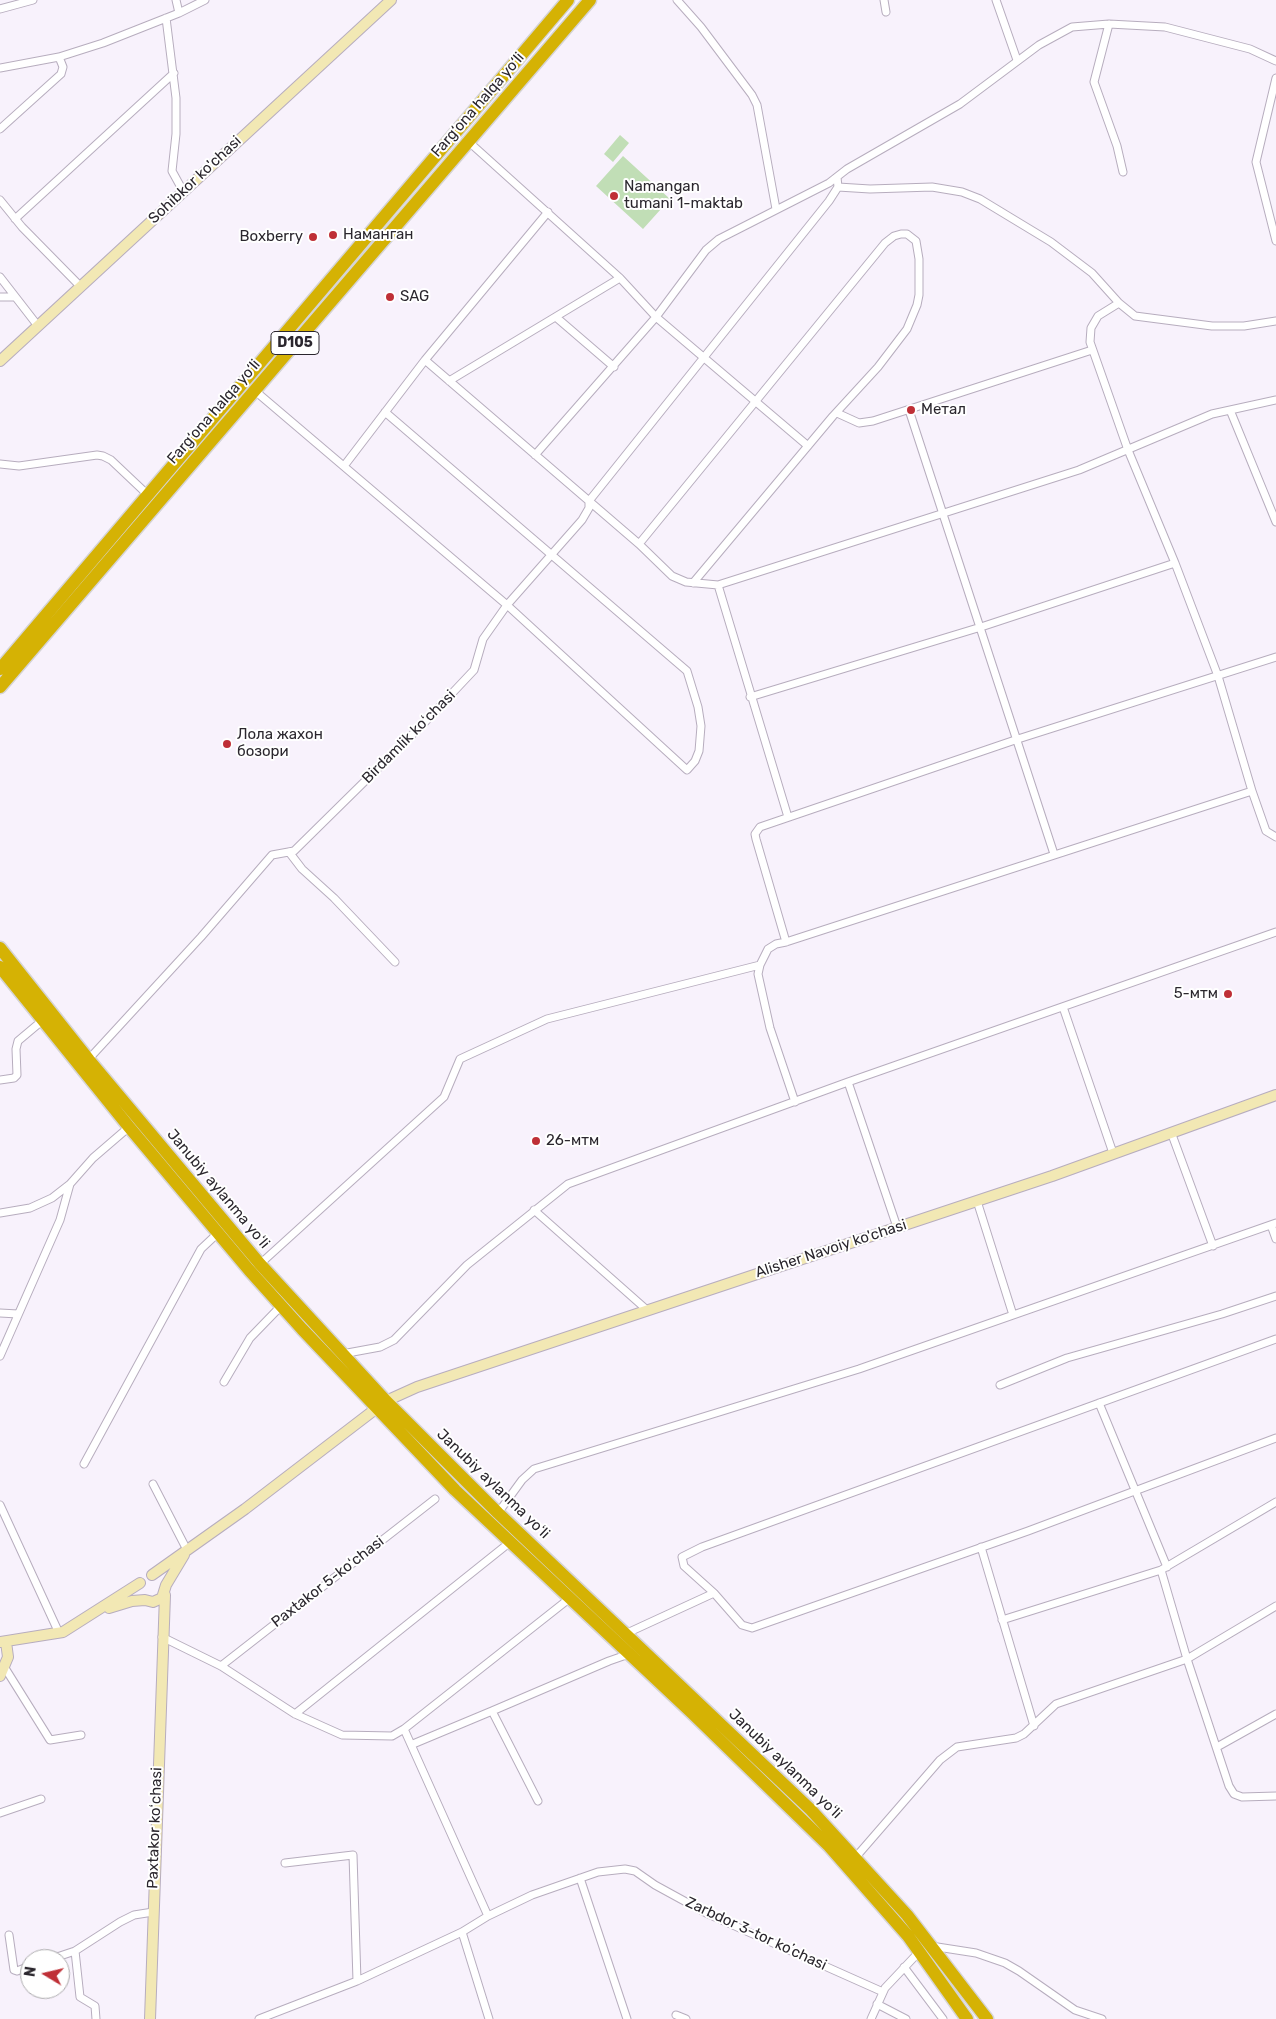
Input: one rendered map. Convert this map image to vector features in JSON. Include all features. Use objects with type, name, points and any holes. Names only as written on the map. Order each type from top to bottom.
[{"type":"highway","name":"Farg‘ona halqa yo‘li","points":[[0,669],[568,0]]},
{"type":"highway","name":"Farg‘ona halqa yo‘li","points":[[0,687],[590,0]]},
{"type":"highway","name":"Janubiy aylanma yoʻli","points":[[0,948],[85,1063],[129,1127],[281,1306],[381,1405],[498,1513],[811,1810],[907,1915],[987,2019]]},
{"type":"highway","name":"Janubiy aylanma yoʻli","points":[[0,967],[43,1020],[85,1063],[260,1264],[342,1354],[381,1405],[509,1543],[570,1598],[829,1846],[919,1952],[967,2019]]},
{"type":"main road","name":"Sohibkor ko'chasi","points":[[0,361],[391,0]]},
{"type":"main road","name":"Alisher Navoiy ko'chasi","points":[[152,1575],[381,1405],[417,1387],[976,1201],[1276,1095]]},
{"type":"main road","points":[[162,1636],[165,1590],[187,1550]]},
{"type":"main road","points":[[2,1672],[8,1658],[3,1642],[59,1634],[152,1575],[160,1578],[165,1590]]},
{"type":"main road","points":[[140,1583],[140,1592],[149,1601],[162,1636]]},
{"type":"main road","points":[[94,1613],[132,1601],[149,1601],[165,1590]]},
{"type":"main road","name":"Paxtakor koʻchasi","points":[[150,2019],[162,1636]]},
{"type":"street","points":[[0,9],[33,0]]},
{"type":"street","points":[[176,0],[179,12]]},
{"type":"street","points":[[0,68],[59,57],[166,18],[205,0]]},
{"type":"street","points":[[677,0],[701,27],[752,95],[756,105],[776,209]]},
{"type":"street","points":[[884,0],[886,12]]},
{"type":"street","points":[[996,0],[1017,60]]},
{"type":"street","points":[[166,18],[174,73],[176,134],[172,171],[183,191]]},
{"type":"street","points":[[1109,24],[1094,82],[1117,146],[1123,172]]},
{"type":"street","points":[[535,455],[614,367],[706,250],[719,239],[829,183],[960,104],[1017,60],[1072,27],[1109,24],[1165,27],[1250,49],[1276,61]]},
{"type":"street","points":[[0,129],[61,74],[63,67],[59,57]]},
{"type":"street","points":[[15,219],[174,73]]},
{"type":"street","points":[[1276,78],[1256,162],[1276,241]]},
{"type":"street","points":[[468,142],[620,278],[656,316],[808,446]]},
{"type":"street","points":[[837,177],[838,187],[870,189],[932,187],[962,192],[980,199],[1051,242],[1086,267],[1135,316],[1146,319],[1212,326],[1244,326],[1276,321]]},
{"type":"street","name":"Birdamlik koʻchasi","points":[[85,1063],[231,903],[272,855],[294,851],[415,733],[474,670],[483,639],[506,606],[552,556],[587,513],[589,501],[705,359],[830,201],[838,187]]},
{"type":"street","points":[[0,200],[15,219],[80,286]]},
{"type":"street","points":[[344,466],[425,360],[548,212]]},
{"type":"street","points":[[639,544],[885,243],[894,236],[907,234],[916,241],[919,259],[919,294],[912,320],[878,367],[808,446],[693,583]]},
{"type":"street","points":[[0,277],[38,326]]},
{"type":"street","points":[[449,380],[556,318],[620,278]]},
{"type":"street","points":[[0,297],[15,297]]},
{"type":"street","points":[[1120,303],[1106,310],[1094,321],[1088,337],[1128,450],[1176,563],[1218,676],[1252,791],[1266,831],[1276,837]]},
{"type":"street","points":[[556,318],[614,367]]},
{"type":"street","points":[[837,413],[862,423],[909,410],[1092,350]]},
{"type":"street","points":[[425,360],[639,544],[672,576],[693,583],[718,585],[1079,470],[1212,414],[1276,400]]},
{"type":"street","points":[[254,390],[506,606],[687,770],[692,766],[699,751],[701,726],[698,707],[687,672],[385,412]]},
{"type":"street","points":[[909,410],[1054,854]]},
{"type":"street","points":[[1230,410],[1276,522]]},
{"type":"street","points":[[0,464],[19,466],[97,455],[103,456],[110,460],[148,496]]},
{"type":"street","points":[[750,697],[981,627],[1176,563]]},
{"type":"street","points":[[718,585],[750,697],[788,817]]},
{"type":"street","points":[[786,942],[755,834],[760,827],[1018,739],[1276,657]]},
{"type":"street","points":[[795,1102],[770,1028],[758,974],[768,949],[776,944],[1252,791]]},
{"type":"street","points":[[289,852],[302,869],[334,898],[395,962]]},
{"type":"street","points":[[342,1354],[380,1347],[394,1340],[467,1265],[568,1184],[848,1082],[1276,932]]},
{"type":"street","points":[[260,1264],[444,1097],[457,1063],[465,1055],[547,1019],[760,965]]},
{"type":"street","points":[[1063,1007],[1113,1154]]},
{"type":"street","points":[[0,1080],[14,1078],[17,1075],[16,1049],[18,1041],[43,1020]]},
{"type":"street","points":[[848,1082],[897,1227]]},
{"type":"street","points":[[0,1213],[30,1208],[52,1198],[70,1184],[93,1158],[129,1127]]},
{"type":"street","points":[[1171,1132],[1214,1246]]},
{"type":"street","points":[[0,1356],[60,1220],[70,1184]]},
{"type":"street","points":[[976,1201],[1014,1315]]},
{"type":"street","points":[[534,1210],[647,1310]]},
{"type":"street","points":[[498,1513],[522,1480],[534,1470],[858,1369],[1273,1224],[1276,1239]]},
{"type":"street","points":[[84,1464],[202,1249],[218,1233]]},
{"type":"street","points":[[1000,1385],[1068,1358],[1222,1314],[1276,1296]]},
{"type":"street","points":[[224,1382],[250,1338],[281,1306]]},
{"type":"street","points":[[0,1313],[18,1314]]},
{"type":"street","points":[[1276,1339],[702,1547],[682,1557],[684,1566],[714,1593],[742,1625],[752,1628],[980,1547],[1276,1438]]},
{"type":"street","points":[[1100,1402],[1164,1568],[1187,1659],[1229,1786],[1234,1794],[1242,1797],[1276,1796]]},
{"type":"street","points":[[153,1484],[187,1550]]},
{"type":"street","name":"Paxtakor 5-koʻchasi","points":[[221,1666],[435,1499]]},
{"type":"street","points":[[1002,1620],[1164,1568],[1248,1516],[1276,1502]]},
{"type":"street","points":[[0,1505],[59,1634]]},
{"type":"street","points":[[295,1714],[509,1543]]},
{"type":"street","points":[[980,1547],[1034,1726]]},
{"type":"street","points":[[625,1634],[714,1593]]},
{"type":"street","points":[[162,1636],[221,1666],[295,1714],[342,1735],[392,1736],[404,1729],[570,1598]]},
{"type":"street","points":[[855,1858],[940,1760],[957,1747],[1016,1738],[1034,1726],[1048,1710],[1066,1699],[1187,1659],[1276,1606]]},
{"type":"street","points":[[413,1744],[506,1707],[609,1660],[629,1654]]},
{"type":"street","points":[[2,1672],[50,1740],[56,1741],[81,1735]]},
{"type":"street","points":[[492,1711],[538,1801]]},
{"type":"street","points":[[1217,1746],[1276,1714]]},
{"type":"street","points":[[404,1729],[413,1744],[488,1916]]},
{"type":"street","points":[[0,1813],[41,1798]]},
{"type":"street","points":[[285,1863],[353,1855],[357,1981]]},
{"type":"street","name":"Zarbdor 3-tor koʼchasi","points":[[259,2019],[357,1981],[462,1932],[488,1916],[532,1895],[580,1878],[625,1869],[635,1871],[655,1885],[708,1914],[883,1992]]},
{"type":"street","points":[[580,1878],[627,2019]]},
{"type":"street","points":[[70,1952],[120,1922],[134,1916],[153,1912]]},
{"type":"street","points":[[462,1932],[488,2019]]},
{"type":"street","points":[[9,1935],[14,1970],[20,1970]]},
{"type":"street","points":[[931,1946],[976,1953],[1005,1964],[1019,1971],[1075,2010],[1102,2019]]},
{"type":"street","points":[[75,1950],[80,1997],[92,2003],[96,2019]]},
{"type":"street","points":[[871,2019],[876,2004],[883,1992],[919,1952]]},
{"type":"street","points":[[904,1967],[943,2019]]},
{"type":"street","points":[[876,2004],[906,2019]]},
{"type":"street","points":[[676,2014],[686,2019]]},
{"type":"green space","points":[[620,135],[629,143],[613,162],[604,154]]},
{"type":"green space","points":[[623,156],[670,199],[643,229],[596,186]]},
{"type":"place","name":"Namangan tumani 1-maktab","points":[[614,196]]},
{"type":"place","name":"Наманган","points":[[333,235]]},
{"type":"place","name":"Boxberry","points":[[313,237]]},
{"type":"place","name":"SAG","points":[[390,297]]},
{"type":"place","name":"Метал","points":[[911,410]]},
{"type":"place","name":"Лола жахон бозори","points":[[227,744]]},
{"type":"place","name":"5-мтм","points":[[1228,994]]},
{"type":"place","name":"26-мтм","points":[[536,1141]]}]
